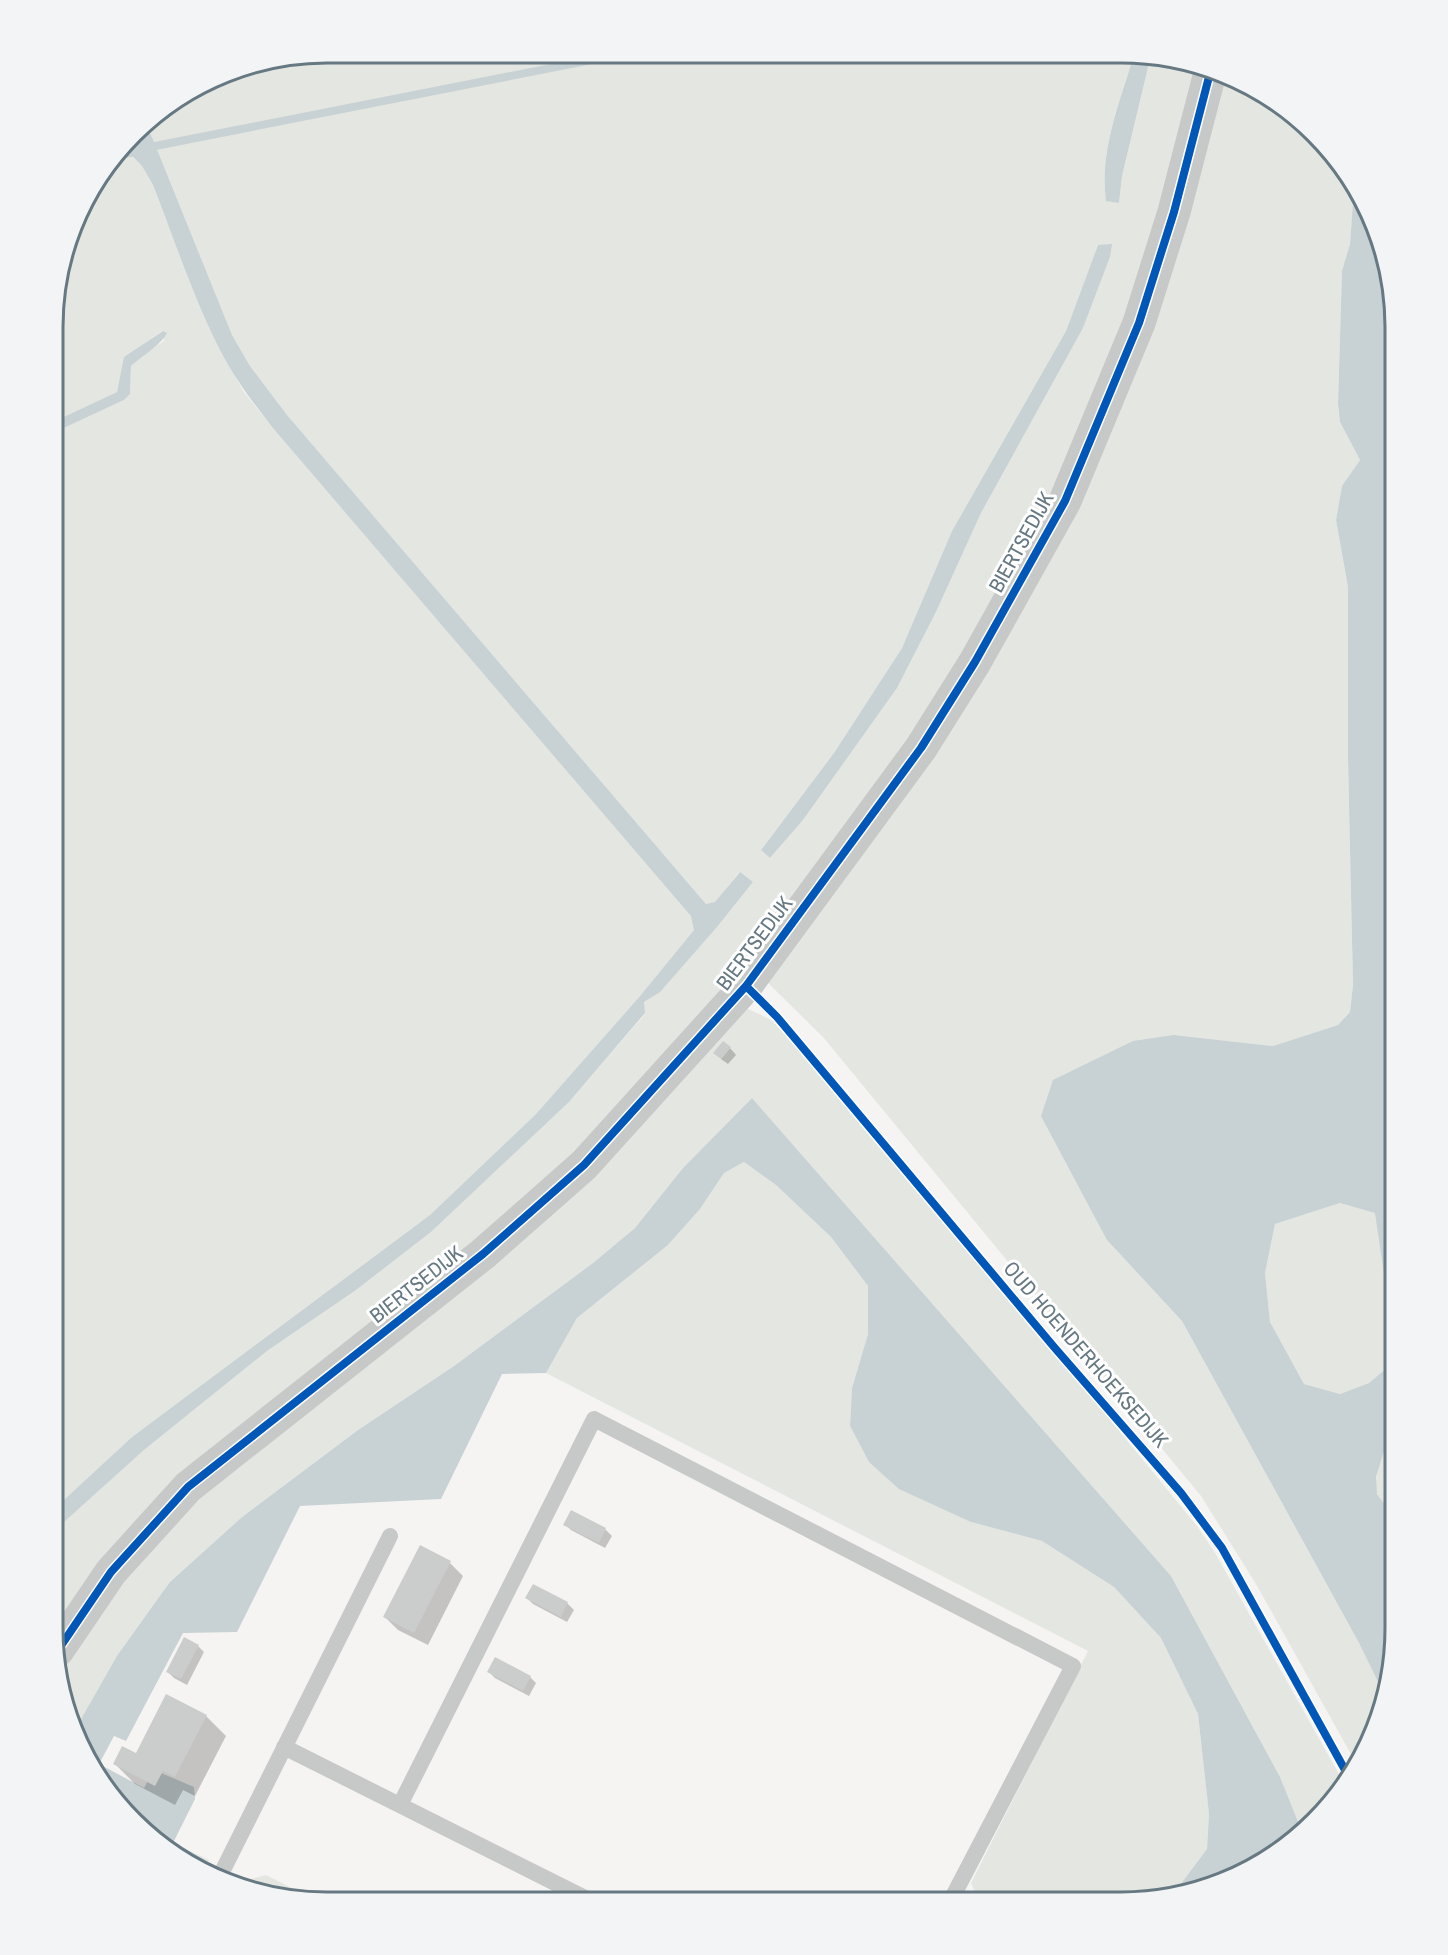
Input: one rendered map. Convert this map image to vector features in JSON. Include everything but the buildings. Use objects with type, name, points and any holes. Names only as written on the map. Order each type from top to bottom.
[{"type":"street","name":"BIERTSEDIJK","points":[[64,1641],[111,1572],[188,1487],[483,1254],[584,1165],[746,986],[921,748],[975,662],[1065,501],[1139,323],[1174,212],[1209,78]]},
{"type":"lane","points":[[400,1805],[594,1419],[1073,1666],[955,1892]]},
{"type":"lane","points":[[223,1871],[390,1536]]},
{"type":"lane","points":[[284,1747],[573,1892]]},
{"type":"shaded area","points":[[327,63],[1131,64],[1112,127],[1105,164],[1106,200],[1119,203],[1122,176],[1149,65],[1201,75],[1150,276],[1007,589],[864,816],[636,1100],[331,1366],[63,1626],[63,1523],[144,1450],[267,1351],[356,1290],[431,1232],[569,1102],[645,1014],[644,1002],[660,991],[717,927],[753,882],[739,872],[715,903],[706,904],[287,415],[250,366],[232,335],[149,132],[166,118],[210,90],[242,77],[293,65]],"holes":[[[1098,245],[1110,257],[1083,328],[981,513],[936,612],[897,688],[803,820],[770,858],[761,850],[834,753],[902,648],[952,531],[1066,331]]]},
{"type":"shaded area","points":[[1131,64],[1149,65],[1122,176],[1119,203],[1106,201],[1105,183],[1108,145]]},
{"type":"shaded area","points":[[1222,83],[1253,98],[1308,140],[1330,166],[1353,201],[1350,244],[1342,272],[1338,404],[1340,422],[1360,460],[1342,486],[1336,520],[1348,587],[1348,759],[1353,985],[1350,1012],[1338,1025],[1273,1046],[1174,1035],[1107,1240],[1182,1321],[1359,1643],[1379,1684],[1371,1713],[1352,1756],[1256,1584],[1201,1496],[823,1037],[762,977],[984,658]]},
{"type":"shaded area","points":[[149,132],[232,335],[250,366],[287,415],[706,904],[715,902],[740,872],[753,882],[660,992],[644,1002],[645,1013],[569,1102],[431,1232],[356,1290],[267,1351],[144,1450],[63,1523],[63,1501],[132,1437],[430,1215],[536,1114],[640,996],[694,930],[691,916],[272,427],[243,388],[227,363],[206,321],[153,185],[142,166],[133,157],[125,157]]},
{"type":"shaded area","points":[[125,157],[132,157],[142,166],[153,185],[209,326],[244,392],[692,916],[694,930],[640,996],[536,1114],[430,1215],[132,1437],[63,1501],[63,428],[124,400],[130,394],[131,366],[164,341],[162,331],[125,357],[117,392],[63,417],[63,327],[65,293],[77,242],[98,195]]},
{"type":"shaded area","points":[[1353,201],[1365,226],[1376,259],[1383,293],[1385,327],[1385,1280],[1375,1213],[1340,1203],[1275,1224],[1265,1273],[1270,1322],[1304,1384],[1340,1394],[1369,1383],[1385,1369],[1385,1449],[1376,1477],[1377,1494],[1385,1505],[1385,1628],[1379,1684],[1359,1643],[1182,1321],[1107,1240],[1041,1116],[1053,1080],[1133,1041],[1174,1035],[1273,1046],[1338,1025],[1350,1012],[1353,985],[1348,759],[1348,587],[1336,520],[1342,486],[1360,460],[1340,422],[1338,404],[1342,271],[1350,244]]},
{"type":"shaded area","points":[[1112,244],[1110,257],[1083,328],[981,513],[936,612],[897,688],[803,820],[770,858],[761,850],[834,753],[902,648],[952,531],[1066,331],[1098,245]]},
{"type":"shaded area","points":[[163,331],[167,333],[161,342],[131,366],[130,394],[124,400],[63,428],[63,417],[117,392],[124,357]]},
{"type":"shaded area","points":[[742,1006],[771,1020],[788,1037],[1197,1526],[1214,1551],[1339,1775],[1308,1815],[1299,1823],[1280,1777],[1171,1576],[752,1098],[683,1168],[635,1228],[593,1263],[454,1366],[358,1430],[242,1517],[170,1582],[80,1721],[68,1679],[65,1654],[197,1490]]},
{"type":"shaded area","points":[[752,1098],[1171,1576],[1280,1777],[1299,1823],[1282,1837],[1238,1865],[1206,1878],[1180,1885],[1207,1849],[1209,1814],[1198,1714],[1161,1638],[1114,1587],[1042,1541],[971,1522],[899,1489],[869,1462],[850,1426],[852,1388],[868,1334],[868,1286],[831,1237],[776,1185],[744,1162],[724,1173],[700,1209],[668,1245],[577,1318],[546,1373],[502,1374],[441,1499],[300,1506],[237,1632],[183,1633],[126,1741],[114,1736],[100,1763],[80,1721],[117,1656],[170,1582],[242,1517],[358,1430],[454,1366],[593,1263],[635,1228],[683,1168]]},
{"type":"shaded area","points":[[744,1162],[776,1185],[831,1237],[868,1286],[868,1334],[852,1388],[850,1426],[869,1462],[971,1522],[1042,1541],[1114,1587],[1161,1638],[1198,1714],[1209,1814],[1207,1849],[1180,1885],[1155,1890],[1121,1892],[975,1892],[971,1883],[1088,1651],[546,1373],[577,1318],[668,1245],[700,1209],[724,1173]]},
{"type":"shaded area","points":[[1340,1203],[1376,1213],[1385,1277],[1385,1369],[1369,1383],[1340,1394],[1304,1384],[1270,1322],[1265,1273],[1275,1224]]},
{"type":"shaded area","points":[[1385,1449],[1385,1505],[1376,1489],[1377,1472]]},
{"type":"shaded area","points":[[102,1766],[144,1788],[154,1770],[194,1787],[195,1799],[174,1842],[140,1815]]},
{"type":"shaded area","points":[[180,1846],[209,1860],[208,1864]]},
{"type":"shaded area","points":[[266,1875],[296,1890],[276,1887],[248,1880]]},
{"type":"waterway","points":[[145,148],[576,63]]},
{"type":"cycle path","points":[[64,1641],[111,1572],[188,1487],[483,1254],[584,1165],[746,986],[921,748],[975,662],[1065,501],[1139,323],[1174,212],[1209,78]]},
{"type":"cycle path","name":"OUD HOENDERHOEKSEDIJK","points":[[746,986],[777,1017],[1054,1347],[1181,1493],[1222,1548],[1344,1768]]}]
